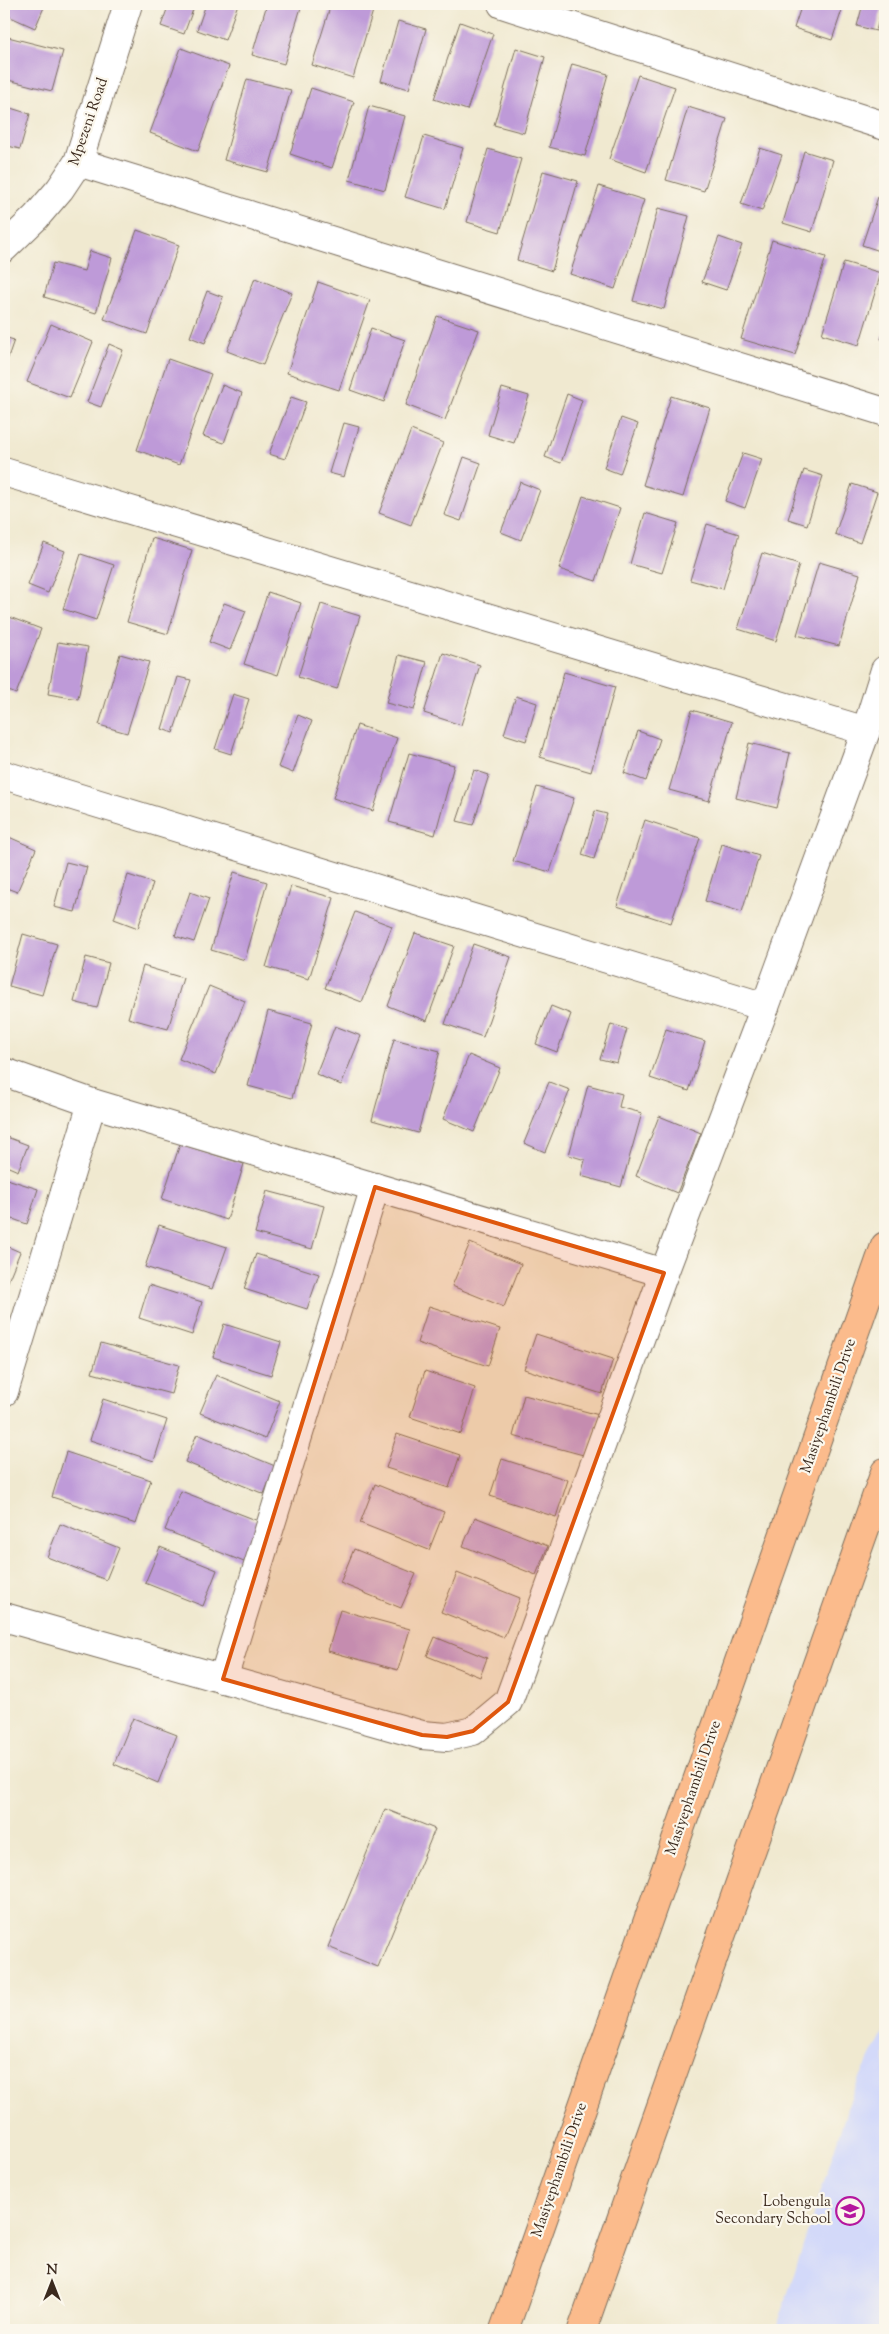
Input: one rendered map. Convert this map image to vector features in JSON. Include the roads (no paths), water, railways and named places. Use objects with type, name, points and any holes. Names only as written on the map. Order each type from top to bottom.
[{"type":"main road","name":"Masiyephambili Drive","points":[[504,2330],[885,1246]]},
{"type":"main road","points":[[582,2330],[885,1472]]},
{"type":"street","name":"Mpezeni Road","points":[[4,248],[36,217],[60,189],[78,162],[128,4]]},
{"type":"street","points":[[502,4],[885,126]]},
{"type":"street","points":[[78,162],[885,412]]},
{"type":"street","points":[[4,472],[866,731]]},
{"type":"street","points":[[4,1617],[422,1736],[446,1737],[473,1732],[508,1702],[664,1273],[765,1008],[866,731],[885,670]]},
{"type":"street","points":[[4,775],[765,1008]]},
{"type":"street","points":[[4,1072],[92,1103],[664,1273]]},
{"type":"street","points":[[4,1392],[92,1103]]},
{"type":"street","points":[[223,1679],[375,1187]]},
{"type":"place","name":"Lobengula Secondary School","points":[[850,2211]]}]
